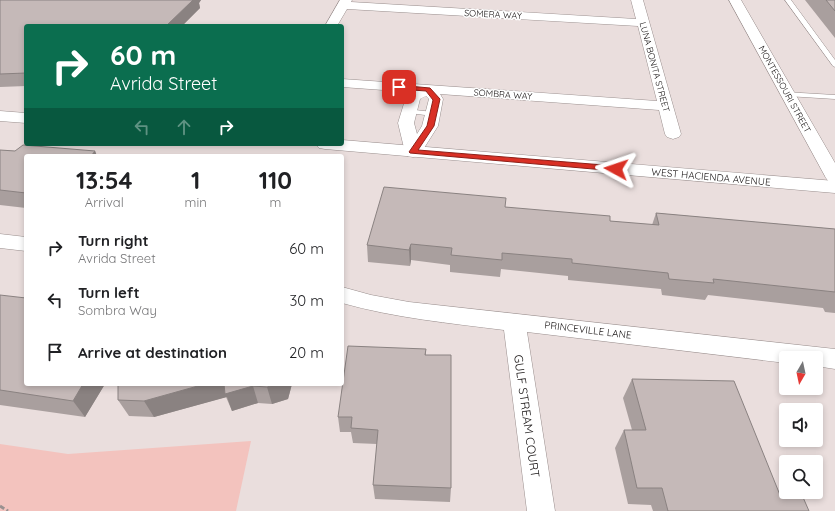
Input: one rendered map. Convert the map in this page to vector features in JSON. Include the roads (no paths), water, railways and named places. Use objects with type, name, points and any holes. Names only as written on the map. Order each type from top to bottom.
[{"type":"main road","points":[[0,116],[24,118]]},
{"type":"main road","name":"WEST HACIENDA AVENUE","points":[[344,146],[835,187]]},
{"type":"street","name":"LUNA BONITA STREET","points":[[637,0],[673,134]]},
{"type":"street","name":"MONTESSOURI STREET","points":[[735,0],[835,178]]},
{"type":"street","name":"SOMERA WAY","points":[[344,2],[643,23]]},
{"type":"street","points":[[332,24],[344,2]]},
{"type":"street","name":"SOMBRA WAY","points":[[344,82],[665,106]]},
{"type":"street","points":[[428,89],[436,99],[434,114],[430,126],[413,152],[406,123],[412,97],[428,89]]},
{"type":"street","points":[[0,241],[24,244]]},
{"type":"street","name":"PRINCEVILLE LANE","points":[[344,296],[371,303],[409,310],[835,359]]},
{"type":"street","name":"GULF STREAM COURT","points":[[514,322],[541,511]]},
{"type":"lane","points":[[782,0],[788,0],[835,65]]},
{"type":"lane","points":[[787,94],[835,97]]},
{"type":"lane","points":[[409,112],[434,114]]}]
